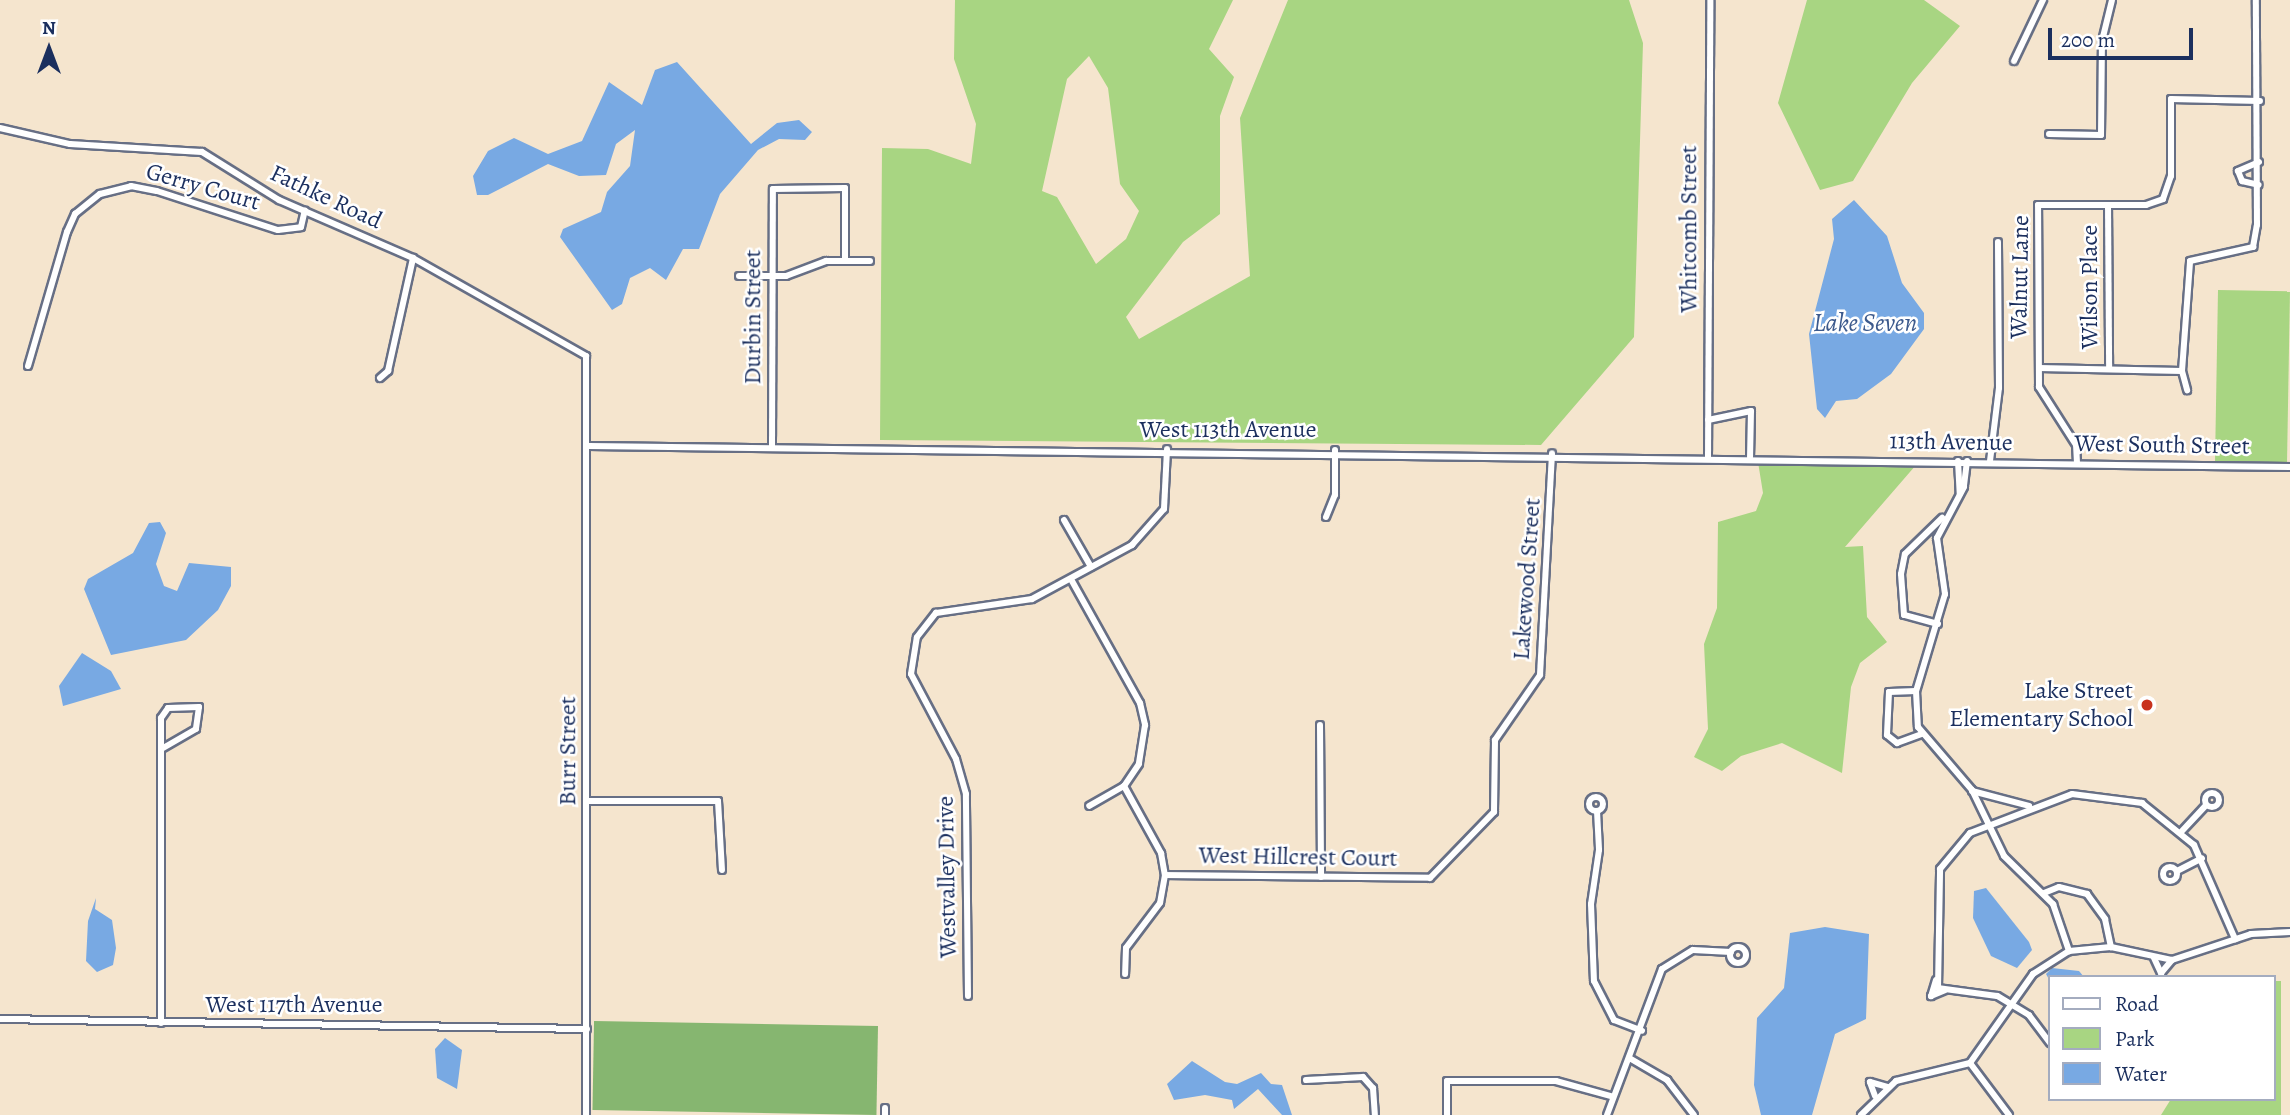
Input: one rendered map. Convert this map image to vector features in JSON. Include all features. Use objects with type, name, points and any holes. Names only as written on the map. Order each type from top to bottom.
[{"type":"street","name":"Whitcomb Street","points":[[1708,457],[1710,0]]},
{"type":"street","points":[[2014,61],[2043,0]]},
{"type":"street","points":[[2049,134],[2101,135],[2102,41],[2112,0]]},
{"type":"street","points":[[2187,390],[2182,371],[2190,261],[2253,247],[2259,185],[2260,101],[2256,0]]},
{"type":"street","name":"Walnut Lane","points":[[2077,463],[2076,445],[2039,387],[2038,205],[2108,205],[2163,199],[2171,176],[2171,99],[2260,101]]},
{"type":"street","name":"Fathke Road","points":[[0,128],[71,144],[202,152],[304,210],[412,258],[576,347],[586,356],[589,388]]},
{"type":"street","points":[[2259,162],[2238,172],[2242,181],[2259,185]]},
{"type":"street","name":"Gerry Court","points":[[28,366],[67,232],[75,214],[100,194],[131,186],[157,191],[278,230],[302,227],[304,210]]},
{"type":"street","name":"Durbin Street","points":[[772,446],[773,189],[845,188],[845,260]]},
{"type":"street","name":"Wilson Place","points":[[2108,205],[2109,369]]},
{"type":"street","points":[[1990,461],[1999,388],[1998,242]]},
{"type":"street","points":[[380,378],[388,371],[412,258]]},
{"type":"street","points":[[739,276],[773,276],[826,261],[870,261]]},
{"type":"street","points":[[2039,368],[2182,371]]},
{"type":"street","name":"Burr Street","points":[[586,1115],[589,388]]},
{"type":"street","points":[[1708,421],[1751,411],[1750,457]]},
{"type":"street","name":"West 113th Avenue","points":[[589,446],[1335,450],[1867,460]]},
{"type":"street","name":"Westvalley Drive","points":[[968,996],[964,779],[917,688],[911,657],[917,637],[936,613],[964,604],[1012,604],[1072,581],[1091,567],[1132,545],[1164,509],[1167,449]]},
{"type":"street","points":[[1326,517],[1335,495],[1335,450]]},
{"type":"street","name":"Lakewood Street","points":[[1430,878],[1494,812],[1495,740],[1540,675],[1552,453]]},
{"type":"street","name":"113th Avenue","points":[[1867,460],[2034,462]]},
{"type":"street","points":[[1958,461],[1960,496]]},
{"type":"street","points":[[1938,624],[1904,615],[1901,607],[1902,559],[1960,496],[1967,461]]},
{"type":"street","name":"West South Street","points":[[2034,462],[2290,467]]},
{"type":"street","points":[[1948,512],[1937,538],[1945,582],[1938,624],[1916,691],[1922,734],[1972,790],[2004,856],[2044,893],[2069,951]]},
{"type":"street","points":[[1064,520],[1091,567]]},
{"type":"street","points":[[1920,538],[1937,538]]},
{"type":"street","points":[[1072,581],[1140,703],[1145,743],[1124,786],[1089,806]]},
{"type":"street","points":[[1916,691],[1889,692],[1887,735],[1897,743],[1922,734]]},
{"type":"street","points":[[161,1023],[162,750],[163,712],[200,706],[196,729],[162,750]]},
{"type":"street","points":[[1320,725],[1321,877]]},
{"type":"street","points":[[1124,786],[1161,853],[1165,875],[1160,904],[1126,948],[1125,974]]},
{"type":"street","points":[[1972,790],[2031,806]]},
{"type":"street","points":[[2048,1041],[2011,1004],[1988,993],[1941,989],[1936,980],[1940,869],[1952,847],[1988,826],[2031,806],[2072,794],[2121,796],[2182,831],[2202,858],[2235,939]]},
{"type":"street","points":[[586,801],[718,800],[722,870]]},
{"type":"street","points":[[2182,831],[2206,805]]},
{"type":"street","points":[[1597,811],[1599,850],[1591,904],[1596,988],[1614,1020],[1642,1031]]},
{"type":"street","points":[[2177,871],[2202,858]]},
{"type":"street","name":"West Hillcrest Court","points":[[1165,875],[1430,878]]},
{"type":"street","points":[[2044,893],[2073,889],[2098,903],[2111,947]]},
{"type":"street","points":[[1861,1115],[1875,1096],[1887,1087],[1969,1063],[2033,974],[2069,951],[2111,947],[2172,960],[2235,939],[2290,932]]},
{"type":"street","points":[[1607,1115],[1612,1096],[1632,1059],[1642,1031],[1647,994],[1662,969],[1693,950],[1731,952]]},
{"type":"street","points":[[2154,958],[2161,973],[2172,960]]},
{"type":"street","name":"West 117th Avenue","points":[[0,1019],[587,1029]]},
{"type":"street","points":[[1632,1059],[1667,1080],[1694,1115]]},
{"type":"street","points":[[1969,1063],[2007,1114]]},
{"type":"street","points":[[1306,1080],[1363,1077],[1373,1088],[1375,1115]]},
{"type":"street","points":[[1447,1115],[1447,1081],[1556,1081],[1612,1096]]},
{"type":"street","points":[[1875,1096],[1870,1082],[1887,1087]]},
{"type":"green space","points":[[955,0],[1233,0],[1209,49],[1234,77],[1220,116],[1220,214],[1183,242],[1126,317],[1139,339],[1250,276],[1240,118],[1288,0],[1629,0],[1643,43],[1634,337],[1541,445],[880,440],[882,148],[928,149],[971,164],[976,124],[954,59]],"holes":[[[1089,56],[1108,88],[1120,184],[1139,211],[1126,239],[1096,264],[1057,197],[1042,191],[1067,79]]]},
{"type":"green space","points":[[1807,0],[1924,0],[1960,26],[1912,83],[1853,181],[1820,190],[1778,103]]},
{"type":"green space","points":[[2218,290],[2290,291],[2287,462],[2215,461]]},
{"type":"green space","points":[[1758,462],[1916,465],[1845,547],[1863,546],[1867,617],[1887,642],[1860,663],[1851,687],[1842,773],[1782,743],[1741,756],[1722,771],[1694,757],[1708,729],[1704,644],[1717,608],[1718,522],[1756,511],[1763,493]]},
{"type":"green space","points":[[2276,981],[2281,981],[2281,1115],[2161,1115],[2170,1101],[2276,1101]]},
{"type":"green space","points":[[594,1021],[878,1026],[876,1115],[592,1110]]},
{"type":"water","points":[[677,62],[751,144],[777,123],[799,120],[812,132],[805,140],[779,139],[758,150],[720,194],[699,249],[683,249],[666,280],[650,268],[630,278],[622,304],[612,310],[560,237],[563,229],[601,212],[607,192],[630,166],[635,130],[616,144],[606,175],[579,176],[548,164],[488,195],[477,195],[473,176],[488,151],[514,138],[548,154],[582,141],[609,82],[642,105],[655,70]]},
{"type":"water","name":"Lake Seven","points":[[1854,200],[1887,236],[1902,283],[1924,313],[1924,329],[1891,374],[1857,399],[1836,401],[1825,418],[1817,409],[1809,334],[1834,239],[1832,219]]},
{"type":"water","points":[[160,522],[166,533],[156,564],[164,586],[177,591],[189,563],[231,567],[231,586],[218,610],[186,640],[111,655],[84,589],[88,579],[133,553],[149,523]]},
{"type":"water","points":[[82,653],[111,671],[121,689],[63,706],[59,686]]},
{"type":"water","points":[[1986,888],[2029,942],[2032,950],[2017,968],[1991,956],[1973,918],[1974,891]]},
{"type":"water","points":[[96,898],[95,909],[112,920],[116,948],[113,965],[97,972],[86,961],[88,921]]},
{"type":"water","points":[[1825,927],[1869,934],[1866,1019],[1835,1034],[1812,1115],[1761,1115],[1754,1085],[1757,1018],[1784,988],[1790,933]]},
{"type":"water","points":[[2052,968],[2079,971],[2082,975],[2048,975],[2048,978],[2046,974]]},
{"type":"water","points":[[445,1038],[462,1050],[457,1089],[437,1078],[435,1049]]},
{"type":"water","points":[[1192,1061],[1225,1082],[1237,1084],[1261,1073],[1271,1084],[1282,1085],[1292,1115],[1282,1115],[1258,1089],[1234,1109],[1232,1100],[1205,1095],[1174,1100],[1167,1084]]},
{"type":"place","name":"Lake Street Elementary School","points":[[2147,705]]}]
